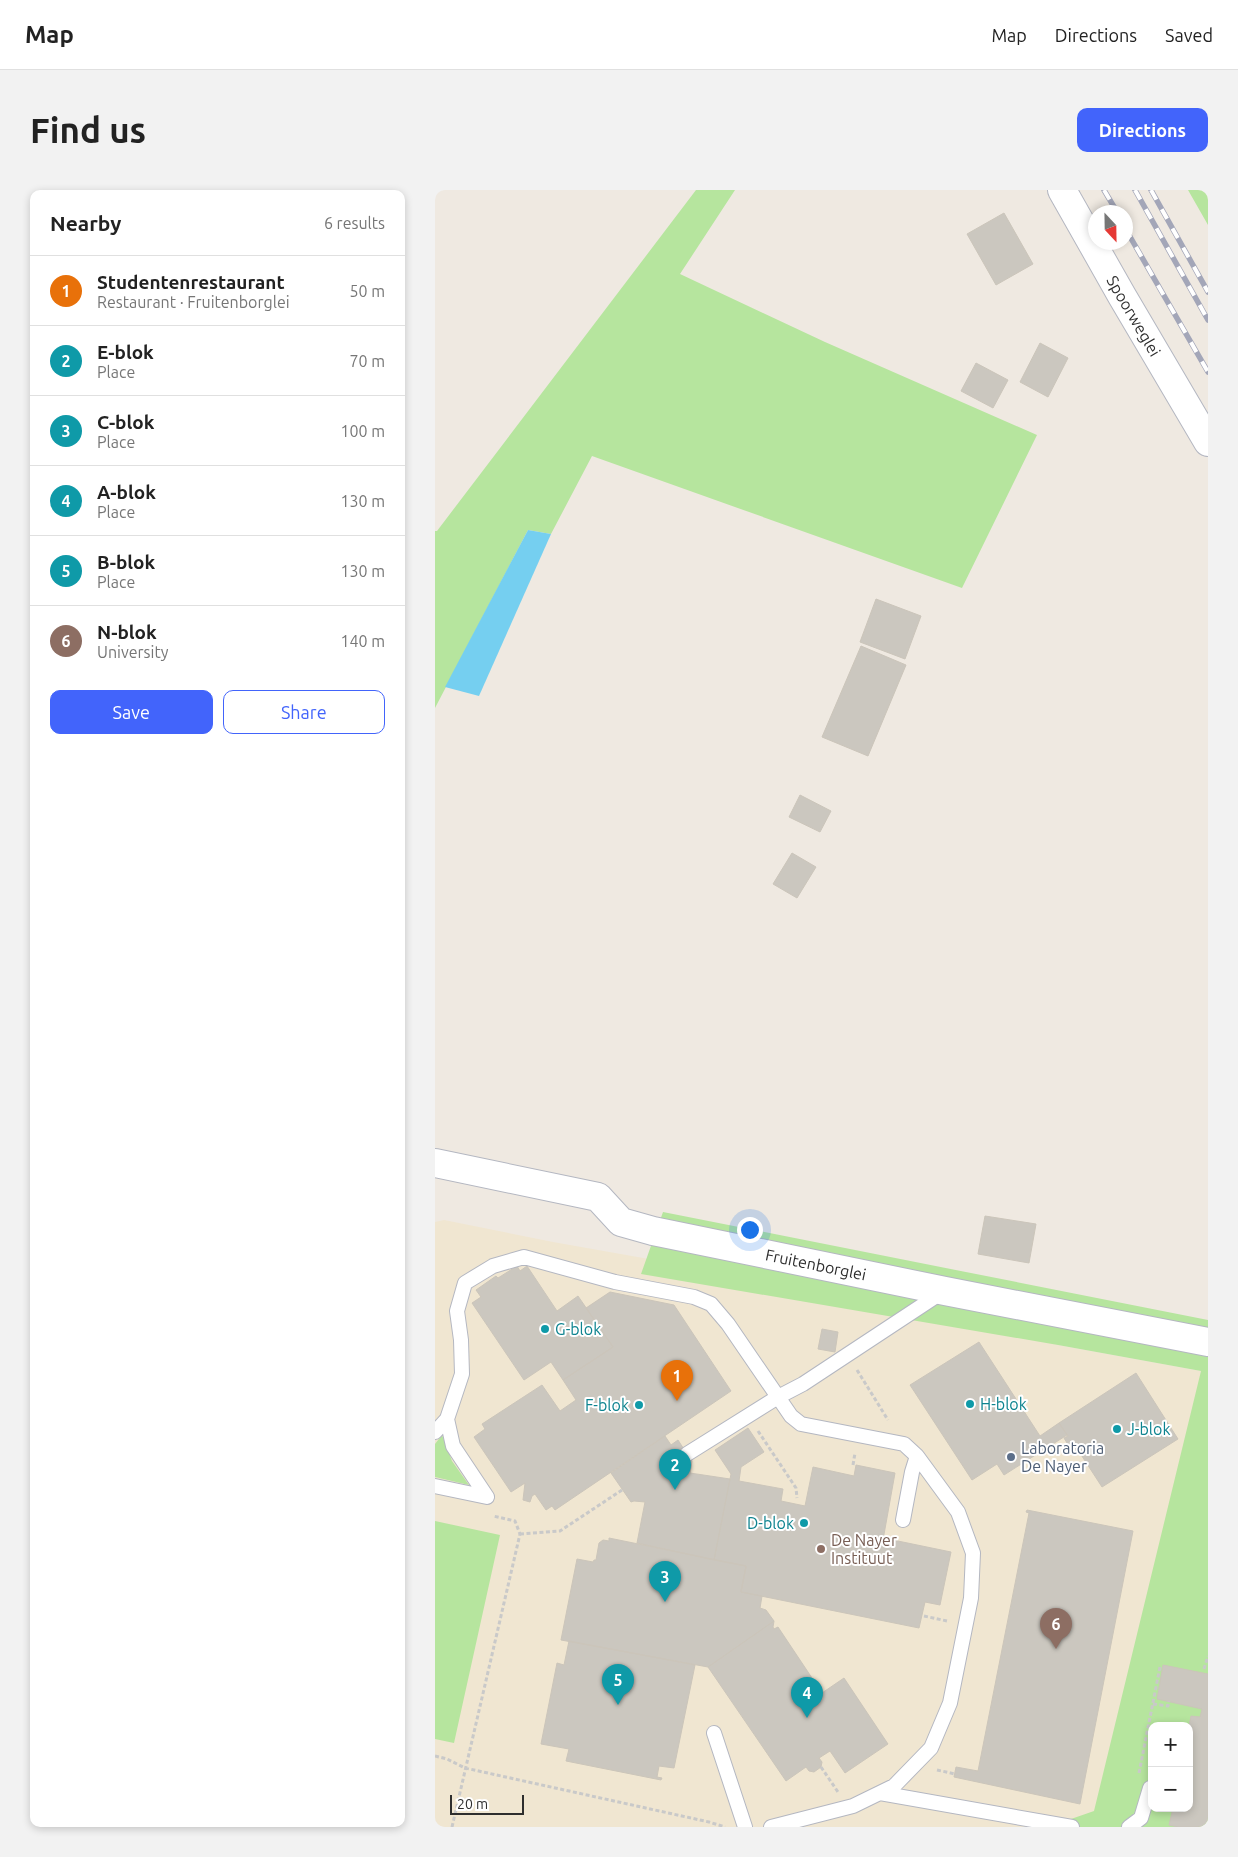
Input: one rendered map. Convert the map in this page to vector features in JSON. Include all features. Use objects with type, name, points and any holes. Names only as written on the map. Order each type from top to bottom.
[{"type":"street","name":"Spoorweglei","points":[[1061,190],[1208,442]]},
{"type":"street","name":"Fruitenborglei","points":[[435,1163],[598,1197],[621,1222],[653,1231],[945,1291],[1208,1342]]},
{"type":"lane","points":[[435,1432],[447,1419],[462,1374],[461,1340],[457,1312],[465,1283],[493,1266],[524,1257],[615,1282],[694,1297],[711,1304],[728,1324],[791,1416],[801,1424],[904,1444],[917,1456],[958,1512],[973,1553],[971,1598],[950,1703],[931,1748],[894,1786],[848,1807],[771,1827]]},
{"type":"lane","points":[[687,1454],[803,1384],[945,1291]]},
{"type":"lane","points":[[435,1486],[487,1497],[453,1446],[447,1419]]},
{"type":"lane","points":[[903,1520],[917,1456]]},
{"type":"lane","points":[[714,1733],[729,1784],[745,1827]]},
{"type":"lane","points":[[880,1793],[1072,1827]]},
{"type":"lane","points":[[1129,1827],[1141,1818],[1148,1795]]},
{"type":"path","points":[[847,1355],[904,1444]]},
{"type":"path","points":[[748,1416],[796,1488],[797,1498]]},
{"type":"path","points":[[520,1534],[560,1531],[622,1490]]},
{"type":"path","points":[[452,1827],[520,1534],[515,1521],[488,1515]]},
{"type":"path","points":[[1204,1670],[1208,1656]]},
{"type":"path","points":[[1148,1785],[1139,1773],[1159,1666]]},
{"type":"path","points":[[1153,1704],[1168,1706],[1169,1701]]},
{"type":"path","points":[[435,1756],[447,1759],[465,1768],[699,1819],[726,1827]]},
{"type":"path","points":[[821,1767],[848,1807]]},
{"type":"shaded area","name":"De Nayer Instituut","points":[[444,1220],[553,1242],[874,1299],[1058,1345],[1201,1371],[1208,1827],[435,1827],[435,1222]]},
{"type":"green space","points":[[696,190],[735,190],[680,274],[825,342],[1037,435],[962,588],[592,456],[551,534],[528,530],[435,708],[435,531],[437,531]]},
{"type":"green space","points":[[1188,190],[1208,190],[1208,225]]},
{"type":"green space","points":[[663,1212],[1208,1320],[1208,1827],[1048,1827],[1094,1811],[1201,1371],[641,1274]]},
{"type":"green space","points":[[442,1435],[452,1461],[469,1485],[435,1477],[435,1444]]},
{"type":"green space","points":[[435,1521],[500,1535],[454,1743],[435,1739]]},
{"type":"water","points":[[528,530],[551,534],[479,696],[445,687]]},
{"type":"building","points":[[1004,213],[1033,264],[996,285],[967,234]]},
{"type":"building","points":[[1040,343],[1068,358],[1048,397],[1020,382]]},
{"type":"building","points":[[976,363],[1008,380],[993,408],[961,391]]},
{"type":"building","points":[[876,599],[921,616],[905,659],[860,642]]},
{"type":"building","points":[[861,646],[906,665],[868,756],[822,737]]},
{"type":"building","points":[[800,795],[831,811],[820,832],[789,817]]},
{"type":"building","points":[[792,853],[816,867],[797,898],[773,884]]},
{"type":"building","points":[[985,1216],[1036,1224],[1029,1263],[978,1254]]},
{"type":"building","name":"G-blok","points":[[517,1266],[520,1271],[527,1266],[557,1311],[578,1296],[613,1347],[563,1380],[551,1362],[524,1380],[472,1303],[481,1297],[476,1290],[496,1276],[498,1278]]},
{"type":"building","name":"F-blok","points":[[610,1292],[674,1305],[731,1391],[555,1510],[552,1506],[546,1510],[535,1494],[530,1502],[523,1500],[525,1483],[511,1492],[474,1437],[485,1429],[482,1424],[542,1385],[560,1411],[576,1400],[563,1380],[613,1347],[586,1308]]},
{"type":"building","points":[[822,1329],[838,1332],[835,1352],[818,1349]]},
{"type":"building","name":"H-blok","points":[[979,1342],[1040,1436],[1059,1423],[1067,1435],[1004,1475],[997,1464],[972,1480],[910,1385]]},
{"type":"building","name":"J-blok","points":[[1136,1373],[1178,1439],[1102,1487],[1078,1450],[1073,1453],[1064,1438],[1068,1436],[1059,1423]]},
{"type":"building","name":"D-blok","points":[[748,1428],[764,1452],[741,1467],[739,1481],[783,1489],[781,1501],[805,1506],[813,1467],[854,1476],[856,1465],[895,1473],[883,1540],[892,1542],[893,1540],[951,1552],[940,1605],[925,1602],[919,1628],[741,1592],[746,1566],[714,1560],[731,1474],[715,1450]]},
{"type":"building","points":[[665,1436],[671,1445],[678,1440],[692,1461],[690,1473],[730,1479],[714,1560],[637,1543],[645,1502],[631,1502],[611,1473]]},
{"type":"building","points":[[1027,1510],[1133,1531],[1080,1804],[954,1777],[956,1767],[978,1771],[1029,1513],[1026,1512]]},
{"type":"building","points":[[609,1538],[746,1566],[741,1592],[762,1596],[760,1608],[766,1610],[774,1621],[708,1667],[561,1640],[577,1559],[593,1562],[596,1560],[599,1543],[603,1540],[609,1541]]},
{"type":"building","points":[[774,1621],[774,1629],[778,1627],[822,1693],[844,1678],[888,1744],[845,1773],[830,1751],[819,1758],[822,1762],[821,1767],[814,1772],[809,1771],[806,1767],[786,1781],[708,1667]]},
{"type":"building","points":[[569,1641],[695,1665],[674,1768],[659,1766],[657,1777],[662,1778],[661,1780],[566,1761],[569,1749],[541,1744],[557,1663],[564,1665]]},
{"type":"building","points":[[1163,1665],[1208,1674],[1208,1827],[1178,1827],[1169,1825],[1172,1812],[1193,1812],[1193,1722],[1190,1722],[1191,1716],[1200,1717],[1202,1709],[1157,1699]]},
{"type":"railway","points":[[1104,190],[1113,205]]},
{"type":"railway","points":[[1135,190],[1208,320]]},
{"type":"railway","points":[[1151,190],[1208,292]]},
{"type":"railway","points":[[1133,242],[1208,372]]},
{"type":"place","name":"G-blok","points":[[545,1329]]},
{"type":"place","name":"Studentenrestaurant","points":[[677,1401]]},
{"type":"place","name":"H-blok","points":[[970,1404]]},
{"type":"place","name":"F-blok","points":[[639,1405]]},
{"type":"place","name":"J-blok","points":[[1117,1429]]},
{"type":"place","name":"Laboratoria De Nayer","points":[[1011,1457]]},
{"type":"place","name":"E-blok","points":[[675,1490]]},
{"type":"place","name":"D-blok","points":[[804,1523]]},
{"type":"place","name":"De Nayer Instituut","points":[[821,1549]]},
{"type":"place","name":"C-blok","points":[[665,1602]]},
{"type":"place","name":"N-blok","points":[[1056,1649]]},
{"type":"place","name":"B-blok","points":[[618,1705]]},
{"type":"place","name":"A-blok","points":[[807,1718]]}]
